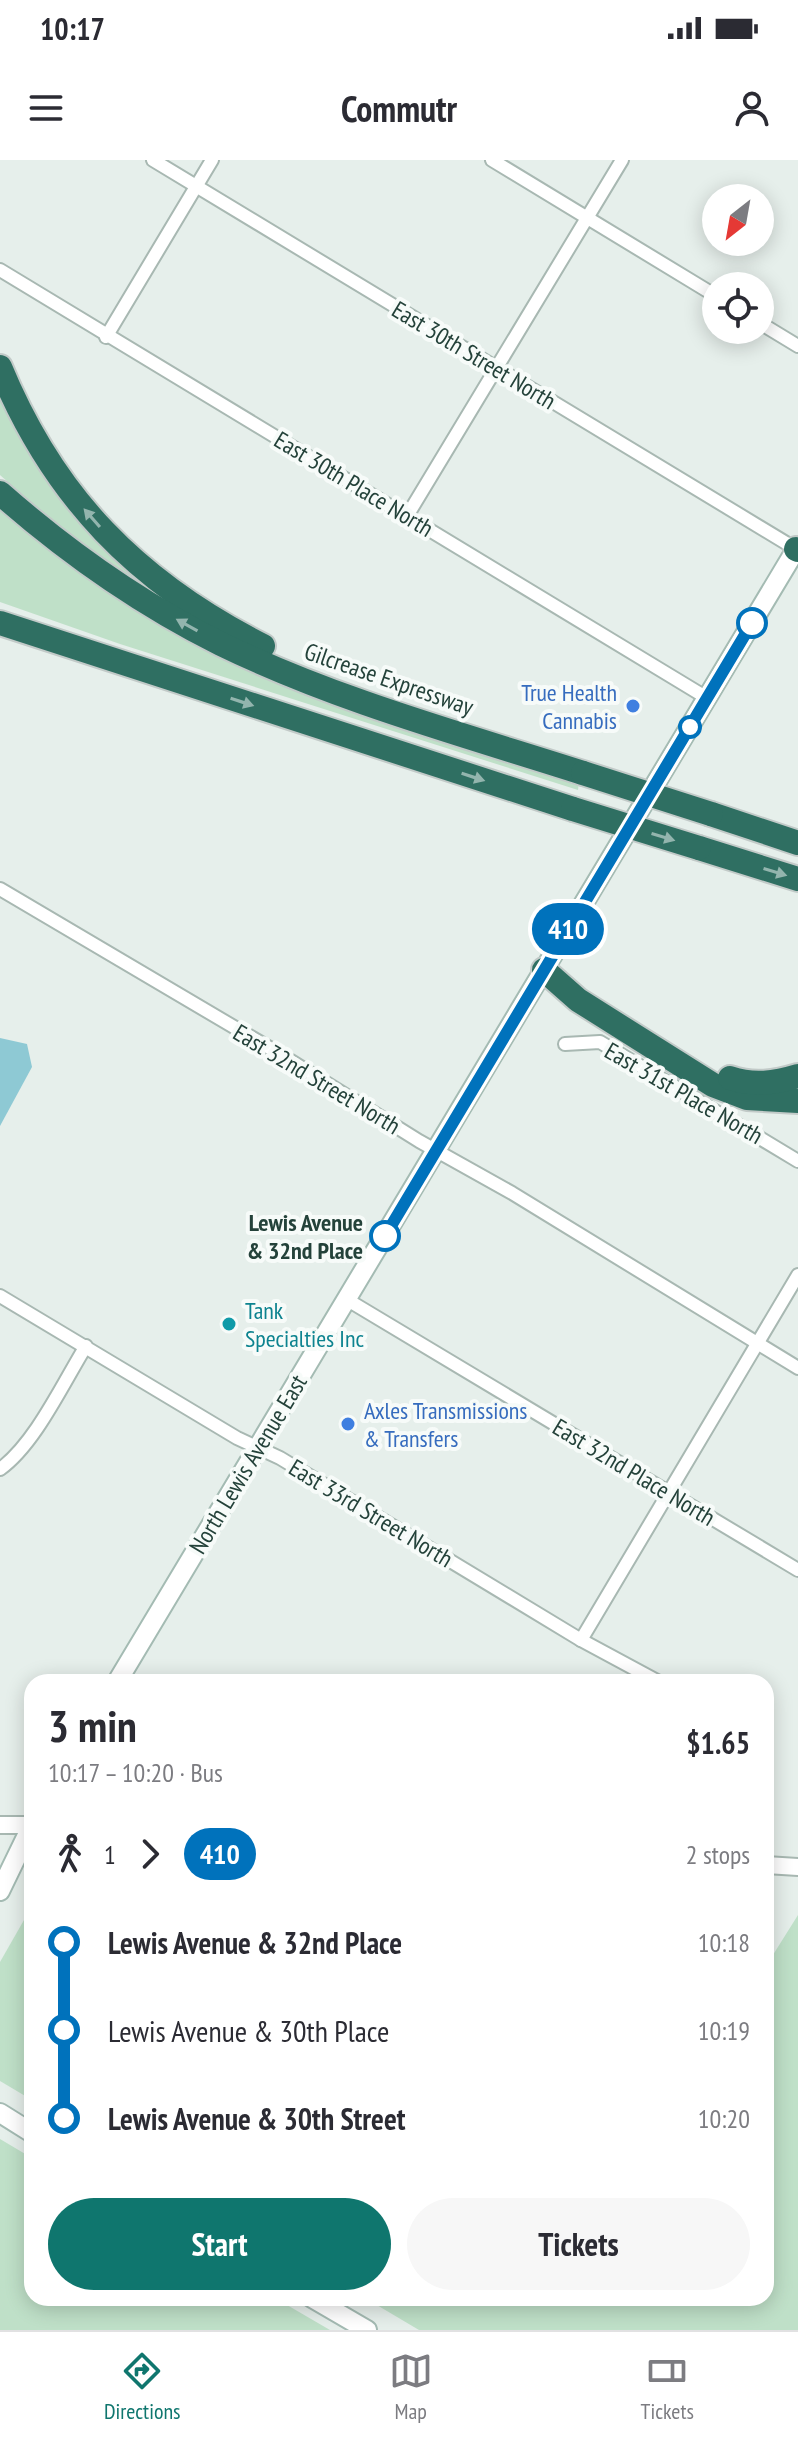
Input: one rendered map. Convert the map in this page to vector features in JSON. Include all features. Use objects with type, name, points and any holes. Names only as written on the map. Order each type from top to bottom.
[{"type":"highway","points":[[0,367],[22,417],[57,474],[102,530],[147,573],[217,623],[414,719]]},
{"type":"highway","name":"Gilcrease Expressway","points":[[0,493],[45,531],[112,580],[196,631],[292,676],[414,719],[798,843]]},
{"type":"highway","points":[[0,613],[88,652]]},
{"type":"highway","points":[[6,625],[798,879]]},
{"type":"highway","points":[[544,970],[727,1077],[769,1083],[798,1076]]},
{"type":"highway","points":[[544,970],[578,1000],[713,1085],[747,1098],[798,1101]]},
{"type":"main road","name":"North Lewis Avenue East","points":[[122,1674],[798,549]]},
{"type":"main road","points":[[0,1867],[24,1835]]},
{"type":"main road","points":[[0,1891],[24,1841]]},
{"type":"main road","points":[[0,2113],[24,2128]]},
{"type":"main road","points":[[326,2306],[367,2330]]},
{"type":"street","name":"East 30th Street North","points":[[153,160],[798,549]]},
{"type":"street","points":[[106,337],[212,160]]},
{"type":"street","points":[[492,160],[702,288]]},
{"type":"street","points":[[407,516],[622,160]]},
{"type":"street","name":"East 30th Place North","points":[[0,270],[106,337],[707,698]]},
{"type":"street","points":[[774,331],[798,346]]},
{"type":"street","name":"East 32nd Street North","points":[[0,889],[512,1193],[798,1368]]},
{"type":"street","name":"East 31st Place North","points":[[565,1044],[600,1042],[798,1161]]},
{"type":"street","points":[[581,1640],[798,1275]]},
{"type":"street","name":"East 33rd Street North","points":[[0,1296],[237,1438],[294,1466],[581,1640],[644,1674]]},
{"type":"street","name":"East 32nd Place North","points":[[346,1299],[798,1570]]},
{"type":"street","points":[[0,1469],[26,1444],[86,1346]]},
{"type":"street","points":[[0,1825],[24,1824]]},
{"type":"street","points":[[774,1866],[798,1867]]},
{"type":"green space","points":[[0,383],[142,578],[139,584],[51,520],[0,475]]},
{"type":"green space","points":[[0,503],[126,602],[579,782],[578,790],[120,644],[0,602]]},
{"type":"green space","points":[[798,1915],[798,2330],[419,2330],[378,2306],[774,2306],[774,1953]]},
{"type":"green space","points":[[24,1920],[24,2095],[0,2081],[0,1962]]},
{"type":"green space","points":[[0,2139],[24,2153],[24,2306],[289,2306],[330,2330],[0,2330]]},
{"type":"water","points":[[0,1038],[27,1044],[32,1067],[0,1126]]},
{"type":"bus line","name":"410","points":[[385,1236],[752,623]]},
{"type":"place","name":"True Health Cannabis","points":[[633,706]]},
{"type":"place","name":"Lewis Avenue & 32nd Place","points":[[385,1236]]},
{"type":"place","name":"Tank Specialties Inc","points":[[229,1324]]},
{"type":"place","name":"Axles Transmissions & Transfers","points":[[348,1424]]}]
